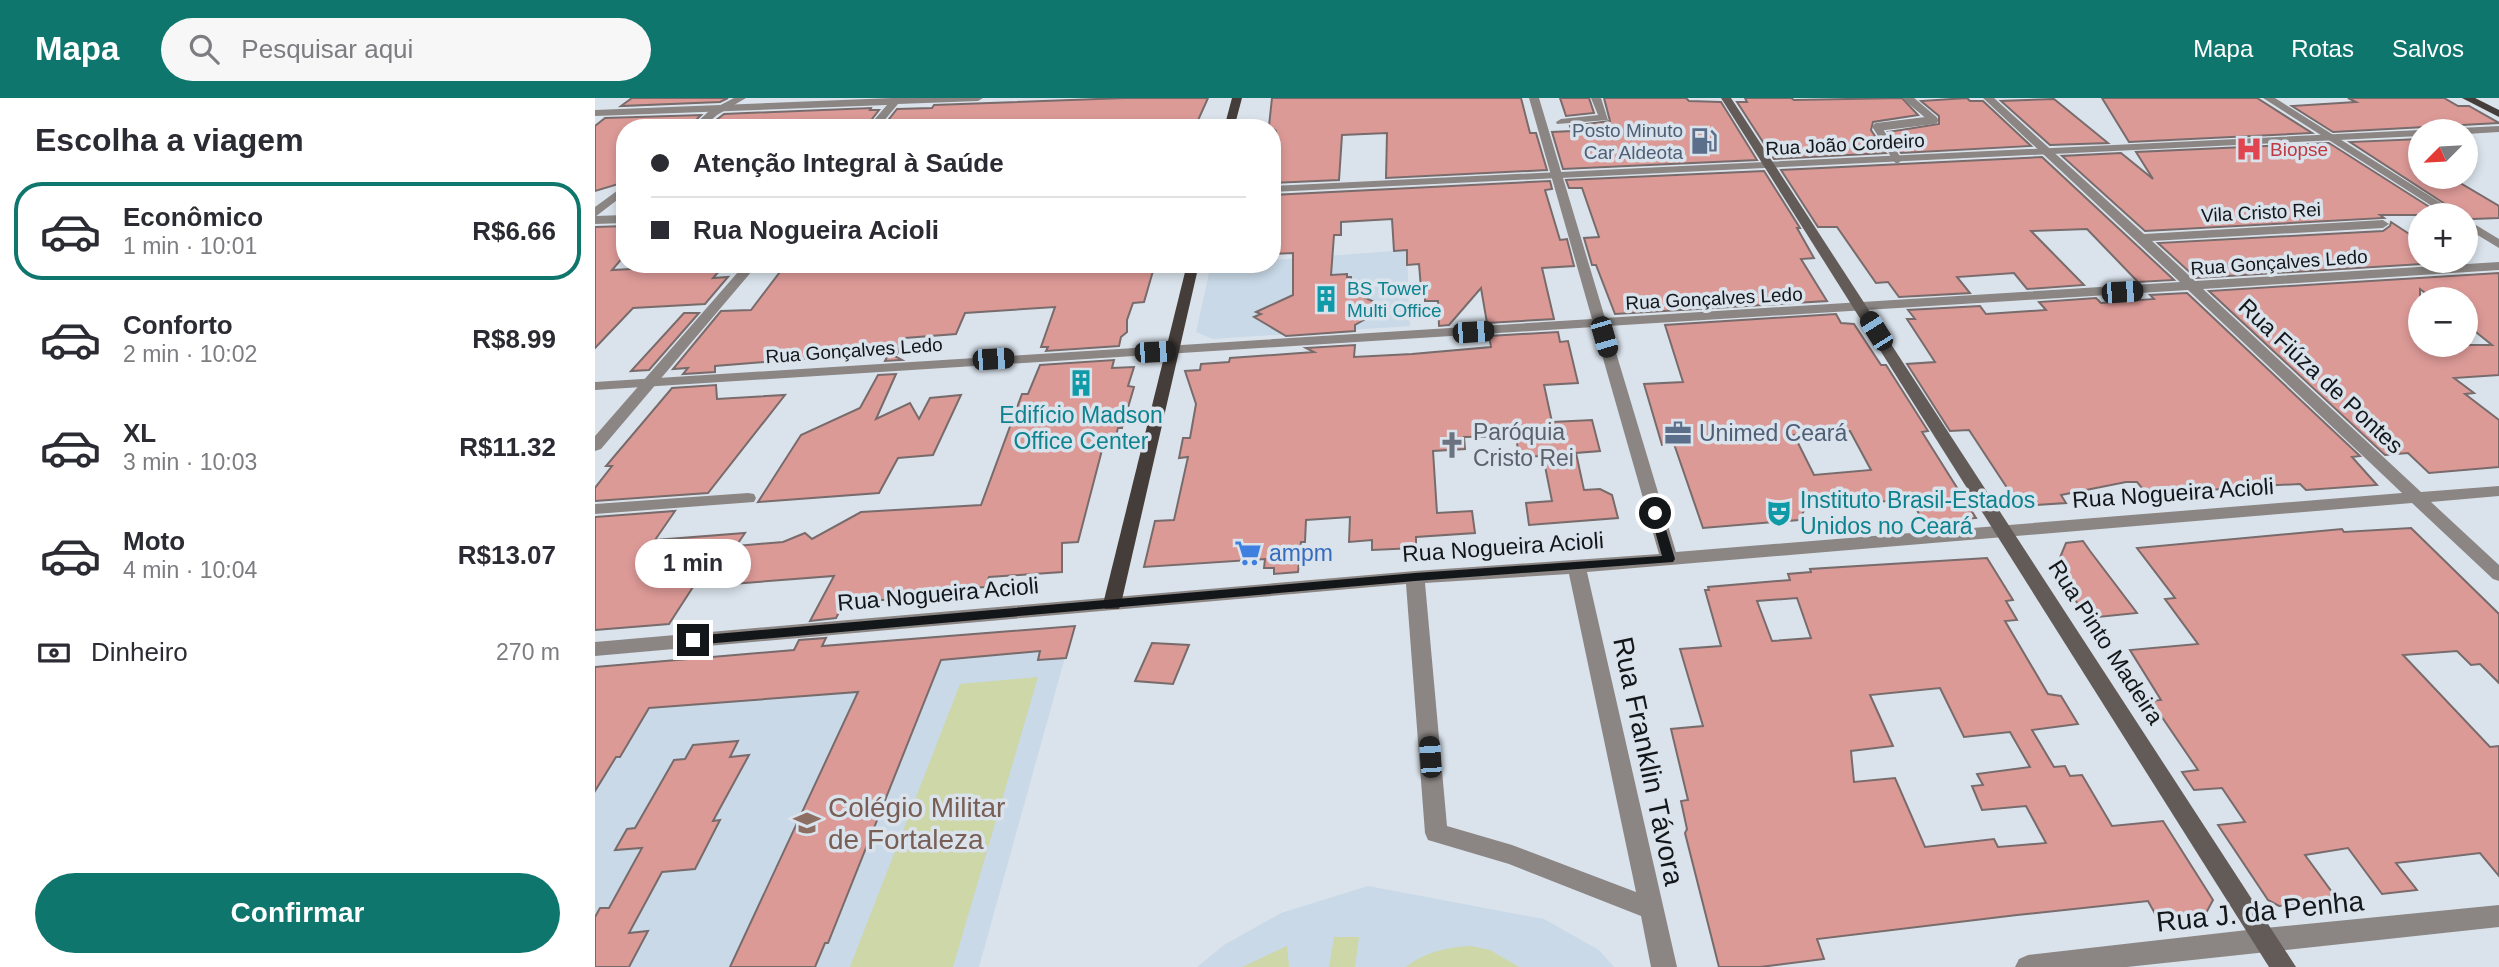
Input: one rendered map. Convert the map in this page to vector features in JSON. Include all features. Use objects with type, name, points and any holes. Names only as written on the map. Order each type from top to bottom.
[{"type":"main road","points":[[1231,119],[1237,98]]},
{"type":"main road","name":"Rua Pinto Madeira","points":[[1726,98],[2283,967]]},
{"type":"main road","points":[[2467,98],[2499,114]]},
{"type":"main road","points":[[2483,98],[2499,106]]},
{"type":"main road","points":[[1112,604],[1191,273]]},
{"type":"street","points":[[706,119],[741,98]]},
{"type":"street","points":[[595,113],[978,98]]},
{"type":"street","points":[[1534,98],[1669,559]]},
{"type":"street","points":[[1561,122],[1604,119],[1596,98]]},
{"type":"street","name":"Rua Fiúza de Pontes","points":[[1988,98],[2049,151],[2499,575]]},
{"type":"street","points":[[2268,98],[2435,203]]},
{"type":"street","points":[[879,119],[896,100]]},
{"type":"street","points":[[2478,131],[2499,130]]},
{"type":"street","name":"Rua João Cordeiro","points":[[1281,189],[2408,134]]},
{"type":"street","points":[[595,213],[616,196]]},
{"type":"street","points":[[595,220],[616,219]]},
{"type":"street","name":"Vila Cristo Rei","points":[[2141,238],[2383,224]]},
{"type":"street","points":[[2478,231],[2499,244]]},
{"type":"street","name":"Rua Gonçalves Ledo","points":[[595,386],[999,359],[1862,309],[2499,266]]},
{"type":"street","points":[[595,446],[744,273]]},
{"type":"street","name":"Rua Nogueira Acioli","points":[[595,649],[1415,577],[1577,568],[2003,530],[2499,491]]},
{"type":"street","points":[[595,509],[748,498]]},
{"type":"street","name":"Rua Franklin Távora","points":[[1577,568],[1664,967]]},
{"type":"street","points":[[1415,577],[1436,833],[1512,855],[1649,908]]},
{"type":"street","name":"Rua J. da Penha","points":[[2028,967],[2265,939],[2499,916]]},
{"type":"lane","points":[[1897,159],[1877,127],[1934,120],[1908,98]]},
{"type":"shaded area","points":[[1407,250],[1410,326],[1213,339],[1196,332],[1209,273],[1281,273],[1281,259]]},
{"type":"shaded area","name":"Colégio Militar de Fortaleza","points":[[1074,625],[979,967],[595,967],[595,668]]},
{"type":"shaded area","points":[[1368,886],[1544,919],[1599,950],[1614,967],[1197,967],[1224,945],[1281,913]]},
{"type":"green space","points":[[1038,677],[953,967],[850,967],[960,684]]},
{"type":"green space","points":[[1334,937],[1359,937],[1355,967],[1329,967]]},
{"type":"green space","points":[[1287,946],[1289,967],[1242,967]]},
{"type":"green space","points":[[1471,946],[1490,950],[1519,967],[1406,967],[1437,951]]},
{"type":"building","points":[[632,98],[728,98],[720,102],[621,106]]},
{"type":"building","points":[[1125,98],[1208,98],[1199,119],[889,119],[897,109],[932,108],[934,105]]},
{"type":"building","points":[[1272,98],[1521,98],[1530,133],[1536,133],[1547,170],[1386,178],[1387,133],[1342,135],[1339,180],[1281,183],[1281,119],[1270,119]]},
{"type":"building","points":[[1560,98],[1589,98],[1594,113],[1566,116]]},
{"type":"building","points":[[1604,98],[1686,98],[1689,101],[1721,102],[1757,160],[1563,169],[1552,132],[1572,131],[1570,126],[1610,121]]},
{"type":"building","points":[[1745,98],[1902,98],[1918,115],[1873,122],[1871,130],[1886,153],[1774,159],[1737,102],[1747,102]]},
{"type":"building","points":[[1967,98],[1970,101],[1983,101],[2031,146],[1901,153],[1888,132],[1939,124],[1939,116],[1921,101]]},
{"type":"building","points":[[2102,98],[2257,98],[2312,133],[2129,142]]},
{"type":"building","points":[[2348,98],[2444,98],[2458,106],[2469,106],[2499,123],[2478,124],[2478,119],[2408,119],[2408,128],[2333,132],[2292,106],[2356,102]]},
{"type":"building","points":[[2054,99],[2108,143],[2050,145],[2001,101]]},
{"type":"building","points":[[871,108],[870,110],[879,110],[872,119],[718,119],[724,114]]},
{"type":"building","points":[[701,115],[697,119],[616,119],[616,185],[595,191],[595,126],[605,118]]},
{"type":"building","points":[[2408,140],[2408,180],[2350,142]]},
{"type":"building","points":[[2329,143],[2423,203],[2408,203],[2408,215],[2380,215],[2384,218],[2145,231],[2062,156],[2121,153],[2153,179],[2136,152]]},
{"type":"building","points":[[2042,157],[2174,280],[2138,282],[2087,229],[2031,231],[2084,285],[2027,289],[2014,273],[1957,277],[1970,293],[1899,297],[1888,282],[1876,283],[1837,227],[1818,227],[1781,170]]},
{"type":"building","points":[[1764,171],[1800,228],[1797,228],[1814,258],[1801,259],[1827,301],[1615,314],[1596,265],[1592,265],[1584,238],[1599,237],[1582,188],[1569,188],[1566,180]]},
{"type":"building","points":[[1550,181],[1552,189],[1545,190],[1560,240],[1567,239],[1574,266],[1542,268],[1554,319],[1487,323],[1481,288],[1449,325],[1439,326],[1438,301],[1425,301],[1425,287],[1421,288],[1419,264],[1407,265],[1407,250],[1394,251],[1392,219],[1341,222],[1341,235],[1334,235],[1331,275],[1347,274],[1347,277],[1351,277],[1352,292],[1386,307],[1355,325],[1355,331],[1286,336],[1254,317],[1261,314],[1256,312],[1293,295],[1293,253],[1281,254],[1281,195]]},
{"type":"building","points":[[2422,189],[2470,189],[2499,206],[2499,218],[2478,219],[2478,203],[2444,203]]},
{"type":"building","points":[[2391,222],[2408,233],[2408,265],[2196,278],[2158,243],[2383,231]]},
{"type":"building","points":[[616,226],[616,265],[612,270],[616,270],[616,273],[717,273],[713,278],[728,277],[705,304],[633,308],[595,348],[595,227]]},
{"type":"building","points":[[779,273],[1152,273],[1144,302],[1133,303],[1127,320],[1127,332],[1121,337],[1119,346],[1046,351],[1048,347],[1041,347],[1055,307],[965,313],[956,334],[905,338],[897,354],[893,355],[902,360],[885,361],[888,355],[874,356],[876,353],[715,366],[715,372],[683,374],[688,368],[673,369],[721,311],[751,310]]},
{"type":"building","points":[[2499,273],[2499,375],[2454,378],[2474,393],[2465,394],[2499,420],[2499,467],[2429,473],[2408,453],[2385,455],[2209,291]]},
{"type":"building","points":[[2187,293],[2360,456],[2352,457],[2377,485],[2306,490],[2300,484],[2148,495],[2137,482],[2126,482],[2061,495],[2066,503],[2019,506],[1969,430],[1950,431],[1907,364],[1935,362],[1907,319],[1915,319],[1908,310],[1980,306],[1986,314],[2046,310],[2039,302],[2096,298],[2101,303],[2154,299],[2150,295]]},
{"type":"building","points":[[684,313],[699,313],[649,370],[631,371]]},
{"type":"building","points":[[1836,314],[1841,323],[1854,324],[1881,365],[1886,365],[1928,431],[1922,432],[1976,518],[1924,523],[1913,503],[1890,505],[1888,501],[1806,507],[1799,520],[1703,528],[1674,444],[1662,445],[1644,384],[1683,382],[1665,325]],"holes":[[[1850,431],[1871,470],[1814,475],[1794,435]]]},
{"type":"building","name":"Paróquia Cristo Rei","points":[[1558,332],[1560,342],[1568,341],[1578,383],[1544,385],[1552,422],[1592,420],[1600,451],[1576,453],[1584,490],[1600,489],[1612,495],[1618,518],[1529,525],[1526,503],[1552,501],[1543,456],[1519,457],[1516,436],[1464,437],[1465,449],[1433,451],[1437,513],[1472,511],[1475,533],[1416,537],[1416,548],[1372,550],[1372,540],[1349,542],[1350,517],[1306,520],[1305,542],[1301,542],[1298,572],[1274,574],[1274,568],[1264,568],[1265,559],[1144,567],[1155,521],[1174,520],[1188,457],[1179,458],[1183,438],[1190,438],[1196,404],[1185,371],[1200,370],[1201,364],[1229,362],[1230,358],[1314,352],[1306,348],[1355,345],[1354,357],[1412,354],[1491,347],[1489,336]]},
{"type":"building","points":[[1114,360],[1112,368],[1134,367],[1128,386],[1134,387],[1122,428],[1118,428],[1112,450],[1102,450],[1078,542],[1062,543],[1062,572],[989,577],[985,587],[923,592],[921,597],[844,603],[836,618],[810,621],[834,576],[693,587],[669,624],[595,630],[595,517],[675,511],[655,540],[745,533],[736,546],[783,542],[805,533],[812,539],[861,512],[981,505],[1022,394],[1028,394],[1040,365]]},
{"type":"building","points":[[896,374],[876,419],[910,403],[919,419],[930,398],[961,395],[933,455],[898,458],[879,493],[758,502],[801,435],[860,408],[878,375]]},
{"type":"building","points":[[716,385],[717,399],[785,395],[708,493],[595,501],[595,488],[612,466],[606,466],[672,388]]},
{"type":"building","points":[[2411,528],[2499,614],[2499,683],[2480,664],[2471,665],[2457,651],[2403,655],[2490,747],[2499,746],[2499,876],[2480,853],[2396,863],[2417,890],[2382,894],[2348,848],[2305,855],[2337,899],[2279,906],[2268,900],[2218,825],[2245,822],[2222,788],[2194,790],[2182,772],[2198,770],[2151,701],[2161,700],[2130,650],[2198,644],[2165,599],[2175,598],[2137,548],[2342,529],[2344,532]]},
{"type":"building","points":[[2083,541],[2137,613],[2088,618],[2068,590],[2079,589],[2059,560],[2066,543]]},
{"type":"building","points":[[1987,558],[2013,600],[2006,601],[2017,620],[2005,621],[2048,694],[2061,696],[2078,724],[2032,730],[2054,767],[2065,766],[2070,776],[2082,775],[2112,826],[2163,821],[2213,900],[2206,913],[2158,919],[2148,901],[2017,915],[1817,939],[1824,959],[1760,967],[1719,967],[1685,833],[1687,829],[1681,801],[1688,800],[1671,729],[1703,726],[1680,649],[1721,646],[1705,590],[1709,590],[1708,587],[1790,580],[1788,574],[1811,572],[1810,569]],"holes":[[[1797,598],[1811,638],[1772,641],[1757,601]],[[1940,688],[1964,737],[2010,732],[2030,767],[1977,774],[1983,785],[1972,786],[1982,810],[2026,806],[2046,843],[1998,847],[1994,839],[1925,847],[1895,778],[1854,782],[1851,751],[1893,746],[1870,695]]]},
{"type":"building","points":[[1075,626],[1066,658],[1038,660],[1040,651],[941,660],[828,943],[825,943],[815,967],[730,967],[858,692],[649,708],[620,757],[616,757],[595,791],[595,667],[794,650],[799,640],[826,638],[822,646]]},
{"type":"building","points":[[1152,643],[1189,645],[1173,684],[1135,681]]},
{"type":"building","points":[[738,741],[730,757],[749,755],[713,821],[720,820],[695,869],[662,872],[629,933],[648,931],[629,967],[595,967],[595,917],[600,908],[609,908],[642,848],[615,850],[627,829],[635,828],[674,760],[685,759],[693,745]]},
{"type":"place","name":"Posto Minuto Car Aldeota","points":[[1704,141]]},
{"type":"place","name":"Biopse","points":[[2249,149]]},
{"type":"place","name":"BS Tower Multi Office","points":[[1326,299]]},
{"type":"place","name":"Edifício Madson Office Center","points":[[1081,383]]},
{"type":"place","name":"Unimed Ceará","points":[[1678,433]]},
{"type":"place","name":"Paróquia Cristo Rei","points":[[1452,445]]},
{"type":"place","name":"Instituto Brasil-Estados Unidos no Ceará","points":[[1779,513]]},
{"type":"place","name":"ampm","points":[[1248,553]]},
{"type":"place","name":"Colégio Militar de Fortaleza","points":[[807,823]]},
{"type":"route","points":[[693,640],[1415,577],[1577,568],[1669,559],[1655,513]]}]
